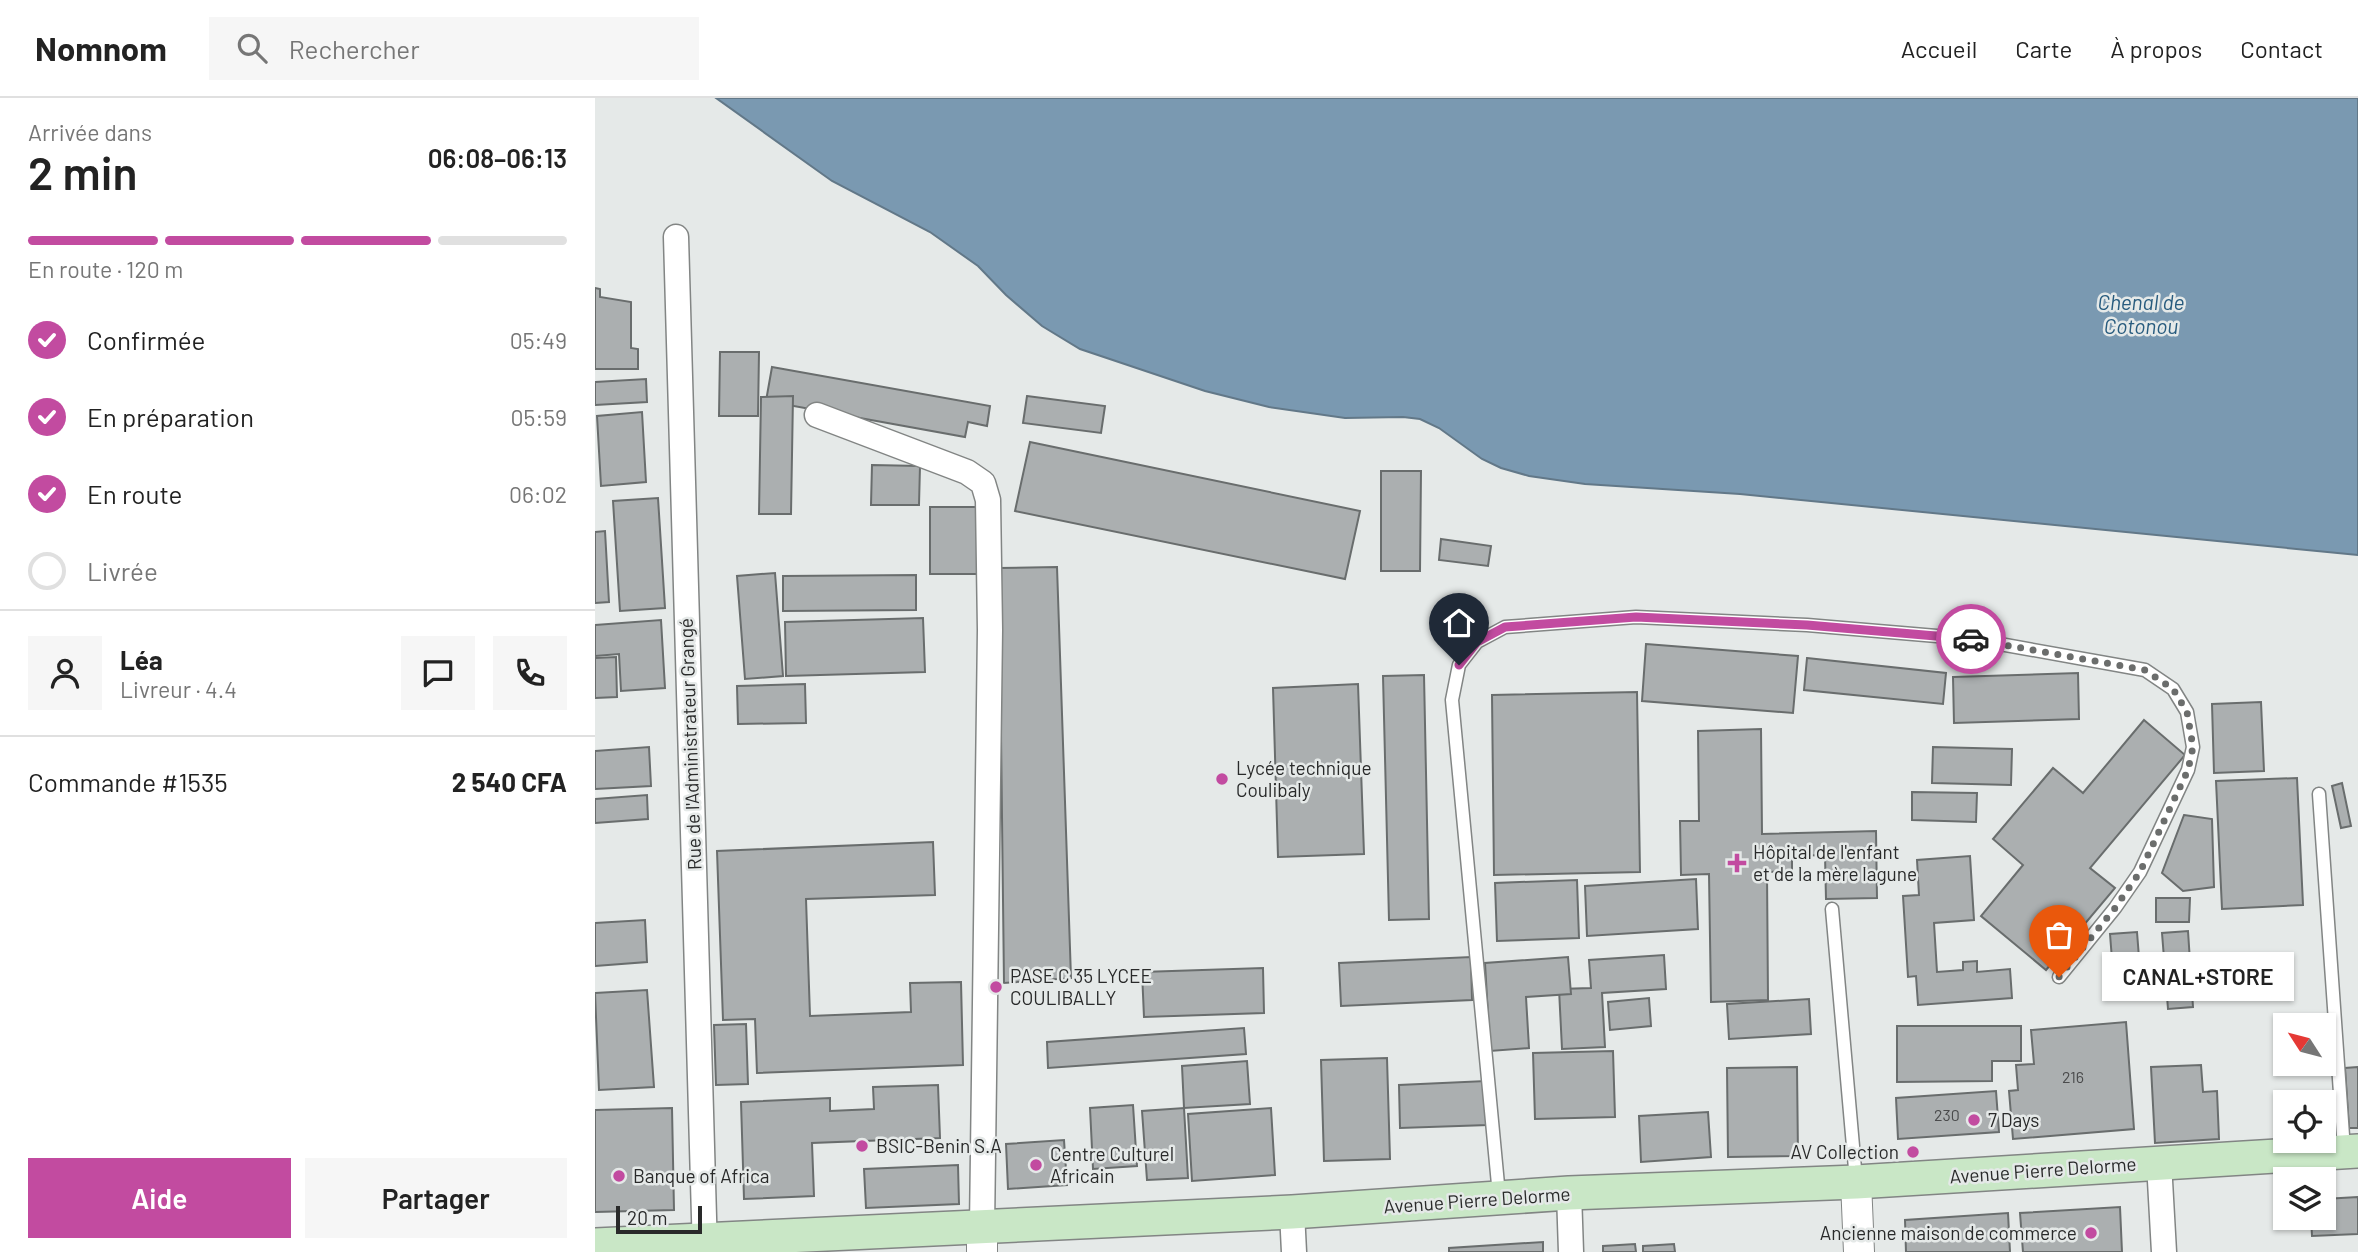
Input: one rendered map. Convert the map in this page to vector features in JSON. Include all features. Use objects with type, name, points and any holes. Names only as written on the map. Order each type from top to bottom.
[{"type":"main road","name":"Avenue Pierre Delorme","points":[[595,1245],[705,1246],[982,1240],[1292,1212],[1569,1193],[1856,1182],[2351,1151]]},
{"type":"street","name":"Rue de l'Administrateur Grangé","points":[[675,237],[705,1246]]},
{"type":"street","points":[[817,415],[967,472],[983,483],[988,500],[990,630],[982,1240]]},
{"type":"street","points":[[2159,1163],[2164,1252]]},
{"type":"street","points":[[1856,1182],[1859,1252]]},
{"type":"street","points":[[1569,1193],[1571,1252]]},
{"type":"street","points":[[1292,1212],[1294,1252]]},
{"type":"lane","points":[[1499,1199],[1452,700],[1459,665],[1477,642],[1505,627],[1636,617],[1807,625],[1972,639],[2145,670],[2173,689],[2187,712],[2193,747],[2188,770],[2140,872],[2115,908],[2059,977]]},
{"type":"lane","points":[[2319,794],[2351,1151]]},
{"type":"lane","points":[[1832,909],[1856,1182]]},
{"type":"water","name":"Chenal de Cotonou","points":[[716,98],[2358,98],[2358,555],[1740,494],[1585,484],[1529,476],[1501,468],[1482,459],[1439,428],[1420,419],[1345,418],[1269,407],[1205,391],[1080,349],[1042,326],[978,266],[930,232],[832,181]]},
{"type":"building","points":[[595,288],[600,289],[600,297],[631,302],[631,348],[638,349],[638,369],[595,369]]},
{"type":"building","points":[[720,352],[759,352],[758,416],[719,416]]},
{"type":"building","points":[[772,367],[990,406],[987,426],[968,422],[965,437],[766,401]]},
{"type":"building","points":[[646,379],[647,402],[595,405],[595,382]]},
{"type":"building","points":[[793,396],[791,514],[759,514],[761,397]]},
{"type":"building","points":[[1027,396],[1105,406],[1101,433],[1023,423]]},
{"type":"building","points":[[642,412],[646,482],[601,486],[597,416]]},
{"type":"building","points":[[1030,442],[1360,511],[1345,579],[1015,511]]},
{"type":"building","points":[[872,465],[920,466],[919,505],[871,505]]},
{"type":"building","points":[[1381,471],[1421,471],[1420,571],[1381,571]]},
{"type":"building","points":[[658,498],[665,608],[620,611],[613,501]]},
{"type":"building","points":[[930,507],[983,507],[983,574],[930,574]]},
{"type":"building","points":[[605,531],[609,602],[595,603],[595,532]]},
{"type":"building","points":[[1441,539],[1491,546],[1488,566],[1439,560]]},
{"type":"building","points":[[1057,567],[1071,978],[1004,983],[999,568]]},
{"type":"building","points":[[775,573],[783,676],[745,679],[737,576]]},
{"type":"building","points":[[916,575],[916,610],[783,611],[783,576]]},
{"type":"building","points":[[923,618],[925,672],[786,676],[785,622]]},
{"type":"building","points":[[661,620],[665,688],[621,691],[619,654],[595,656],[595,625]]},
{"type":"building","points":[[1646,644],[1798,656],[1793,713],[1642,701]]},
{"type":"building","points":[[616,657],[617,697],[595,698],[595,658]]},
{"type":"building","points":[[1807,658],[1946,673],[1943,704],[1804,690]]},
{"type":"building","points":[[2078,673],[2079,719],[1954,723],[1953,677]]},
{"type":"building","points":[[1424,675],[1429,919],[1389,920],[1383,676]]},
{"type":"building","points":[[805,684],[806,723],[738,724],[737,686]]},
{"type":"building","points":[[1358,684],[1364,854],[1278,857],[1273,688]]},
{"type":"building","points":[[1637,692],[1640,872],[1494,875],[1492,695]]},
{"type":"building","points":[[2261,702],[2264,771],[2214,773],[2212,704]]},
{"type":"building","points":[[2144,720],[2185,755],[2090,868],[2115,888],[2046,970],[1981,916],[2023,865],[1993,839],[2053,768],[2083,793]]},
{"type":"building","name":"Hôpital de l'enfant et de la mère lagune","points":[[1761,729],[1762,834],[1876,831],[1877,898],[1826,899],[1825,855],[1792,856],[1792,871],[1767,872],[1768,1000],[1711,1002],[1709,874],[1681,875],[1680,821],[1699,821],[1698,731]]},
{"type":"building","points":[[649,747],[651,786],[595,789],[595,751]]},
{"type":"building","points":[[1933,747],[2012,749],[2011,785],[1932,783]]},
{"type":"building","points":[[2297,778],[2303,905],[2222,909],[2216,781]]},
{"type":"building","points":[[2342,783],[2351,826],[2341,828],[2332,786]]},
{"type":"building","points":[[1912,792],[1977,793],[1976,822],[1912,820]]},
{"type":"building","points":[[647,795],[648,819],[595,823],[595,799]]},
{"type":"building","points":[[2184,815],[2212,819],[2214,887],[2183,891],[2162,873]]},
{"type":"building","points":[[933,842],[935,895],[806,899],[810,1016],[911,1012],[910,983],[961,982],[963,1065],[757,1073],[755,1019],[723,1020],[717,851]]},
{"type":"building","points":[[1970,856],[1974,920],[1934,923],[1937,972],[1963,970],[1963,962],[1977,961],[1977,972],[2010,969],[2012,998],[1918,1005],[1916,976],[1908,977],[1903,896],[1919,895],[1917,860]]},
{"type":"building","points":[[1696,879],[1698,929],[1587,936],[1585,886]]},
{"type":"building","points":[[1577,880],[1579,938],[1497,941],[1495,883]]},
{"type":"building","points":[[2156,898],[2190,898],[2189,922],[2156,922]]},
{"type":"building","points":[[645,920],[647,962],[595,966],[595,923]]},
{"type":"building","points":[[2188,931],[2193,1007],[2168,1009],[2162,933]]},
{"type":"building","points":[[2137,932],[2142,996],[2115,998],[2110,934]]},
{"type":"building","points":[[1664,955],[1666,989],[1602,993],[1605,1047],[1562,1049],[1559,989],[1591,988],[1589,960]]},
{"type":"building","points":[[1471,957],[1472,1000],[1341,1006],[1339,963]]},
{"type":"building","points":[[1568,957],[1571,994],[1526,997],[1529,1048],[1490,1051],[1485,963]]},
{"type":"building","points":[[1263,968],[1264,1013],[1144,1017],[1142,972]]},
{"type":"building","points":[[647,990],[654,1087],[599,1090],[595,993]]},
{"type":"building","points":[[1649,998],[1651,1026],[1610,1030],[1608,1002]]},
{"type":"building","points":[[1809,999],[1811,1034],[1729,1039],[1727,1004]]},
{"type":"building","points":[[2126,1022],[2134,1129],[2013,1139],[2009,1091],[2018,1090],[2016,1065],[2034,1064],[2031,1030]]},
{"type":"building","points":[[746,1024],[748,1084],[716,1085],[714,1025]]},
{"type":"building","points":[[1897,1026],[2021,1026],[2021,1061],[1992,1061],[1992,1081],[1897,1082]]},
{"type":"building","points":[[1244,1028],[1246,1054],[1048,1068],[1047,1042]]},
{"type":"building","points":[[1613,1051],[1615,1117],[1535,1119],[1533,1053]]},
{"type":"building","points":[[1387,1058],[1390,1159],[1324,1161],[1321,1060]]},
{"type":"building","points":[[1247,1061],[1250,1104],[1184,1108],[1182,1066]]},
{"type":"building","points":[[2201,1065],[2203,1092],[2217,1091],[2219,1139],[2155,1143],[2151,1067]]},
{"type":"building","points":[[1797,1067],[1798,1156],[1728,1157],[1727,1068]]},
{"type":"building","points":[[2358,1067],[2358,1128],[2349,1128],[2345,1068]]},
{"type":"building","points":[[1486,1081],[1488,1125],[1400,1128],[1399,1085]]},
{"type":"building","points":[[938,1085],[940,1138],[812,1143],[814,1196],[744,1199],[741,1102],[830,1098],[830,1111],[874,1109],[873,1087]]},
{"type":"building","points":[[1996,1091],[1999,1132],[1898,1139],[1896,1098]]},
{"type":"building","points":[[1133,1105],[1137,1166],[1093,1169],[1090,1108]]},
{"type":"building","points":[[672,1108],[674,1210],[595,1212],[595,1110]]},
{"type":"building","points":[[1184,1108],[1188,1178],[1147,1180],[1142,1111]]},
{"type":"building","points":[[1271,1108],[1275,1175],[1192,1181],[1188,1114]]},
{"type":"building","points":[[1708,1112],[1711,1157],[1641,1162],[1639,1116]]},
{"type":"building","name":"Centre Culturel Africain","points":[[1064,1140],[1067,1185],[1008,1189],[1006,1144]]},
{"type":"building","points":[[958,1165],[959,1204],[866,1208],[864,1169]]},
{"type":"building","points":[[2358,1197],[2358,1234],[2312,1236],[2312,1230],[2336,1230],[2336,1198]]},
{"type":"building","points":[[2120,1207],[2122,1252],[2023,1252],[2020,1213]]},
{"type":"building","points":[[2008,1213],[2010,1252],[1906,1252],[1905,1220]]},
{"type":"building","points":[[1543,1242],[1543,1252],[1449,1252],[1449,1248]]},
{"type":"building","points":[[1635,1244],[1636,1252],[1603,1252],[1603,1246]]},
{"type":"building","points":[[1674,1244],[1675,1252],[1643,1252],[1643,1246]]},
{"type":"way so far","points":[[1971,639],[2145,670],[2173,689],[2187,712],[2193,747],[2188,770],[2140,872],[2115,908],[2059,977]]},
{"type":"place","name":"Lycée technique Coulibaly","points":[[1222,779]]},
{"type":"place","name":"Hôpital de l'enfant et de la mère lagune","points":[[1737,863]]},
{"type":"place","name":"CANAL+STORE","points":[[2059,977]]},
{"type":"place","name":"PASE C 35 LYCEE COULIBALLY","points":[[996,987]]},
{"type":"place","name":"7 Days","points":[[1974,1120]]},
{"type":"place","name":"BSIC-Benin S.A","points":[[862,1146]]},
{"type":"place","name":"AV Collection","points":[[1913,1152]]},
{"type":"place","name":"Centre Culturel Africain","points":[[1036,1165]]},
{"type":"place","name":"Banque of Africa","points":[[619,1176]]},
{"type":"place","name":"Ancienne maison de commerce","points":[[2091,1233]]},
{"type":"route","points":[[1459,665],[1477,642],[1505,627],[1636,617],[1807,625],[1971,639]]}]
